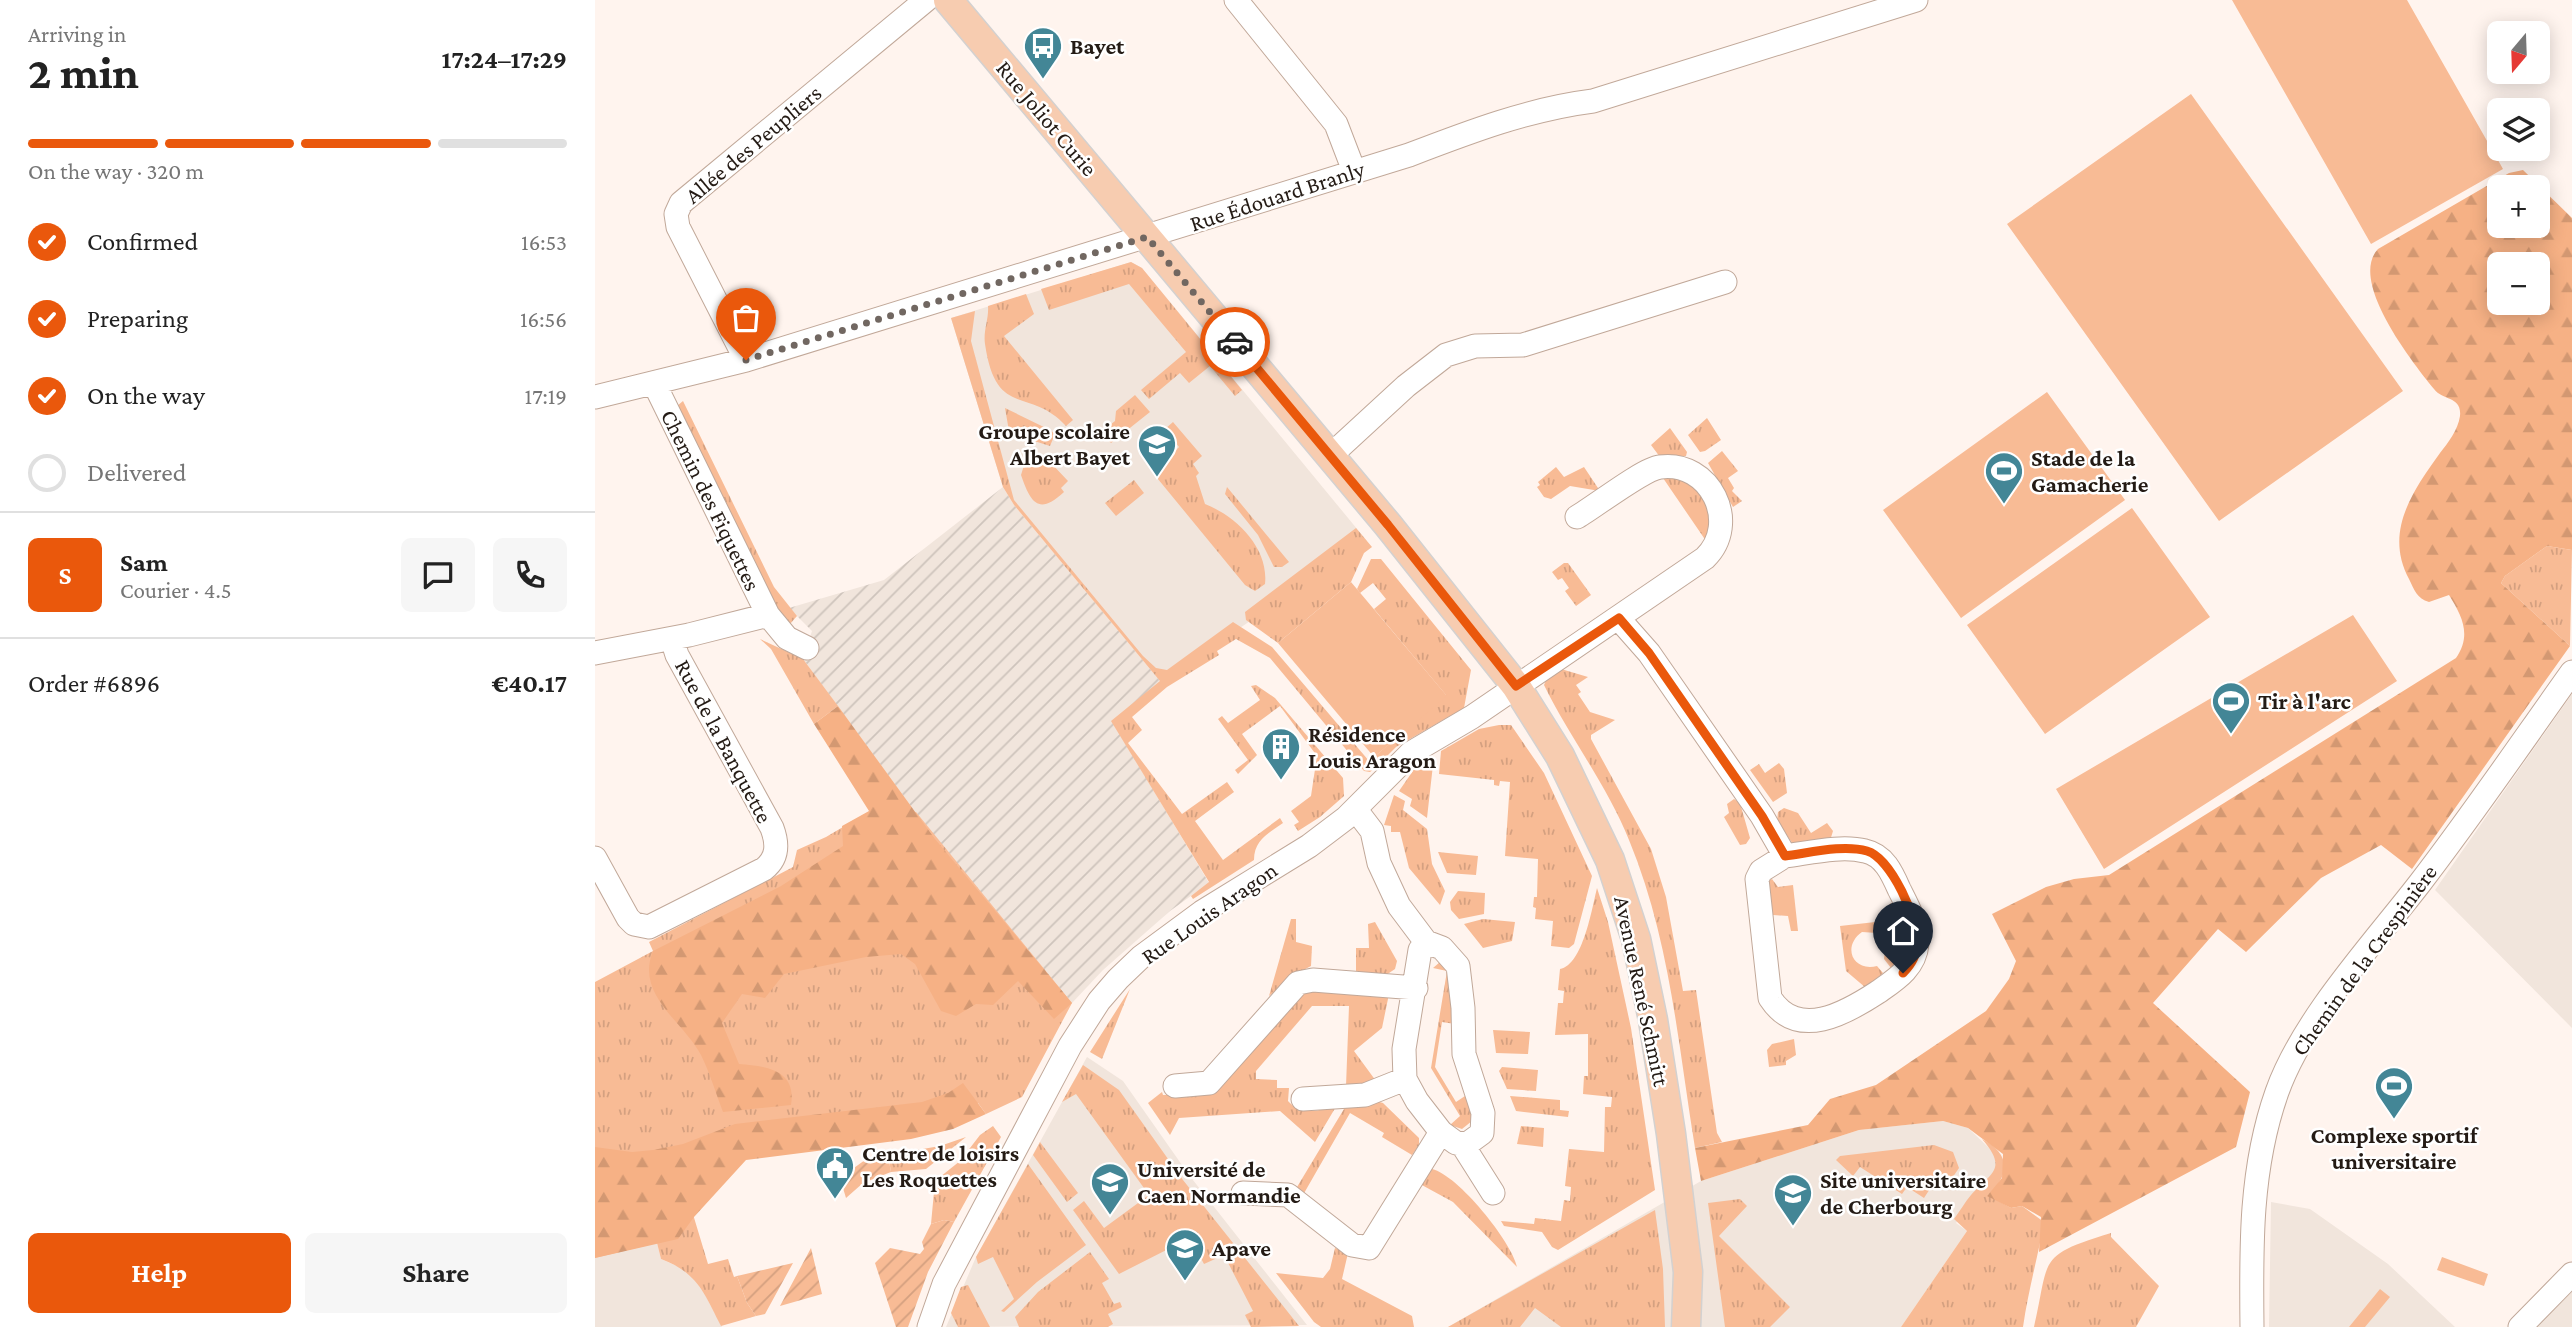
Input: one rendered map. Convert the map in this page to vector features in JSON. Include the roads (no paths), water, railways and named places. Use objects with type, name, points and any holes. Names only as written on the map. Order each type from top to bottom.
[{"type":"main road","name":"Rue Joliot Curie","points":[[948,0],[1147,237]]},
{"type":"main road","name":"Avenue René Schmitt","points":[[1147,237],[1331,455],[1516,686],[1560,756],[1588,809],[1625,902],[1653,1020],[1688,1272],[1705,1327]]},
{"type":"main road","name":"Avenue René Schmitt","points":[[1686,1327],[1688,1272]]},
{"type":"street","name":"Allée des Peupliers","points":[[746,360],[678,227],[677,210],[681,203],[926,0]]},
{"type":"street","points":[[1236,0],[1336,124],[1354,171]]},
{"type":"street","name":"Rue Édouard Branly","points":[[595,397],[746,360],[1147,237],[1520,116],[1593,101],[1916,0]]},
{"type":"street","points":[[1331,455],[1406,386],[1447,355],[1475,346],[1523,345],[1725,282]]},
{"type":"street","name":"Chemin des Fiquettes","points":[[655,384],[768,615],[787,638],[807,648]]},
{"type":"street","name":"Rue Louis Aragon","points":[[929,1327],[944,1284],[1070,1046],[1107,992],[1141,957],[1202,912],[1308,846],[1356,810],[1400,761],[1619,618],[1710,552],[1720,531],[1720,504],[1700,478],[1676,468],[1652,469],[1577,517]]},
{"type":"street","name":"Rue de la Banquette","points":[[595,653],[672,639],[768,615]]},
{"type":"street","points":[[1619,618],[1649,653],[1762,816],[1785,856]]},
{"type":"street","name":"Rue de la Banquette","points":[[595,858],[628,919],[634,924],[649,927],[764,869],[771,864],[777,852],[772,828],[677,655],[672,639]]},
{"type":"street","name":"Chemin de la Crespinière","points":[[2252,1327],[2253,1205],[2259,1164],[2277,1094],[2289,1063],[2343,982],[2472,813],[2572,672]]},
{"type":"street","points":[[1356,810],[1372,831],[1379,863],[1392,893],[1426,942],[1449,953],[1459,970],[1464,1054],[1484,1121],[1478,1139],[1462,1144]]},
{"type":"street","points":[[1856,849],[1876,855],[1885,863],[1897,883],[1915,929],[1915,954],[1903,973],[1853,1009],[1822,1020],[1808,1021],[1789,1016],[1770,998],[1757,879],[1761,871],[1785,856],[1856,849]]},
{"type":"street","points":[[1426,942],[1420,950],[1403,1057],[1405,1079],[1417,1101],[1441,1132],[1462,1144],[1493,1192]]},
{"type":"street","points":[[1175,1086],[1209,1083],[1298,984],[1313,980],[1416,988]]},
{"type":"street","points":[[1303,1099],[1364,1095],[1405,1079]]},
{"type":"street","points":[[1243,1193],[1288,1195],[1352,1245],[1369,1248],[1441,1132]]},
{"type":"street","points":[[2520,1327],[2572,1274]]},
{"type":"place","name":"Bayet","points":[[1043,80]]},
{"type":"place","name":"Groupe scolaire Albert Bayet","points":[[1157,478]]},
{"type":"place","name":"Stade de la Gamacherie","points":[[2004,505]]},
{"type":"place","name":"Tir à l'arc","points":[[2231,735]]},
{"type":"place","name":"Résidence Louis Aragon","points":[[1281,781]]},
{"type":"place","name":"Complexe sportif universitaire","points":[[2394,1120]]},
{"type":"place","name":"Centre de loisirs Les Roquettes","points":[[835,1200]]},
{"type":"place","name":"Université de Caen Normandie","points":[[1110,1216]]},
{"type":"place","name":"Site universitaire de Cherbourg","points":[[1793,1227]]},
{"type":"place","name":"Apave","points":[[1185,1282]]}]
